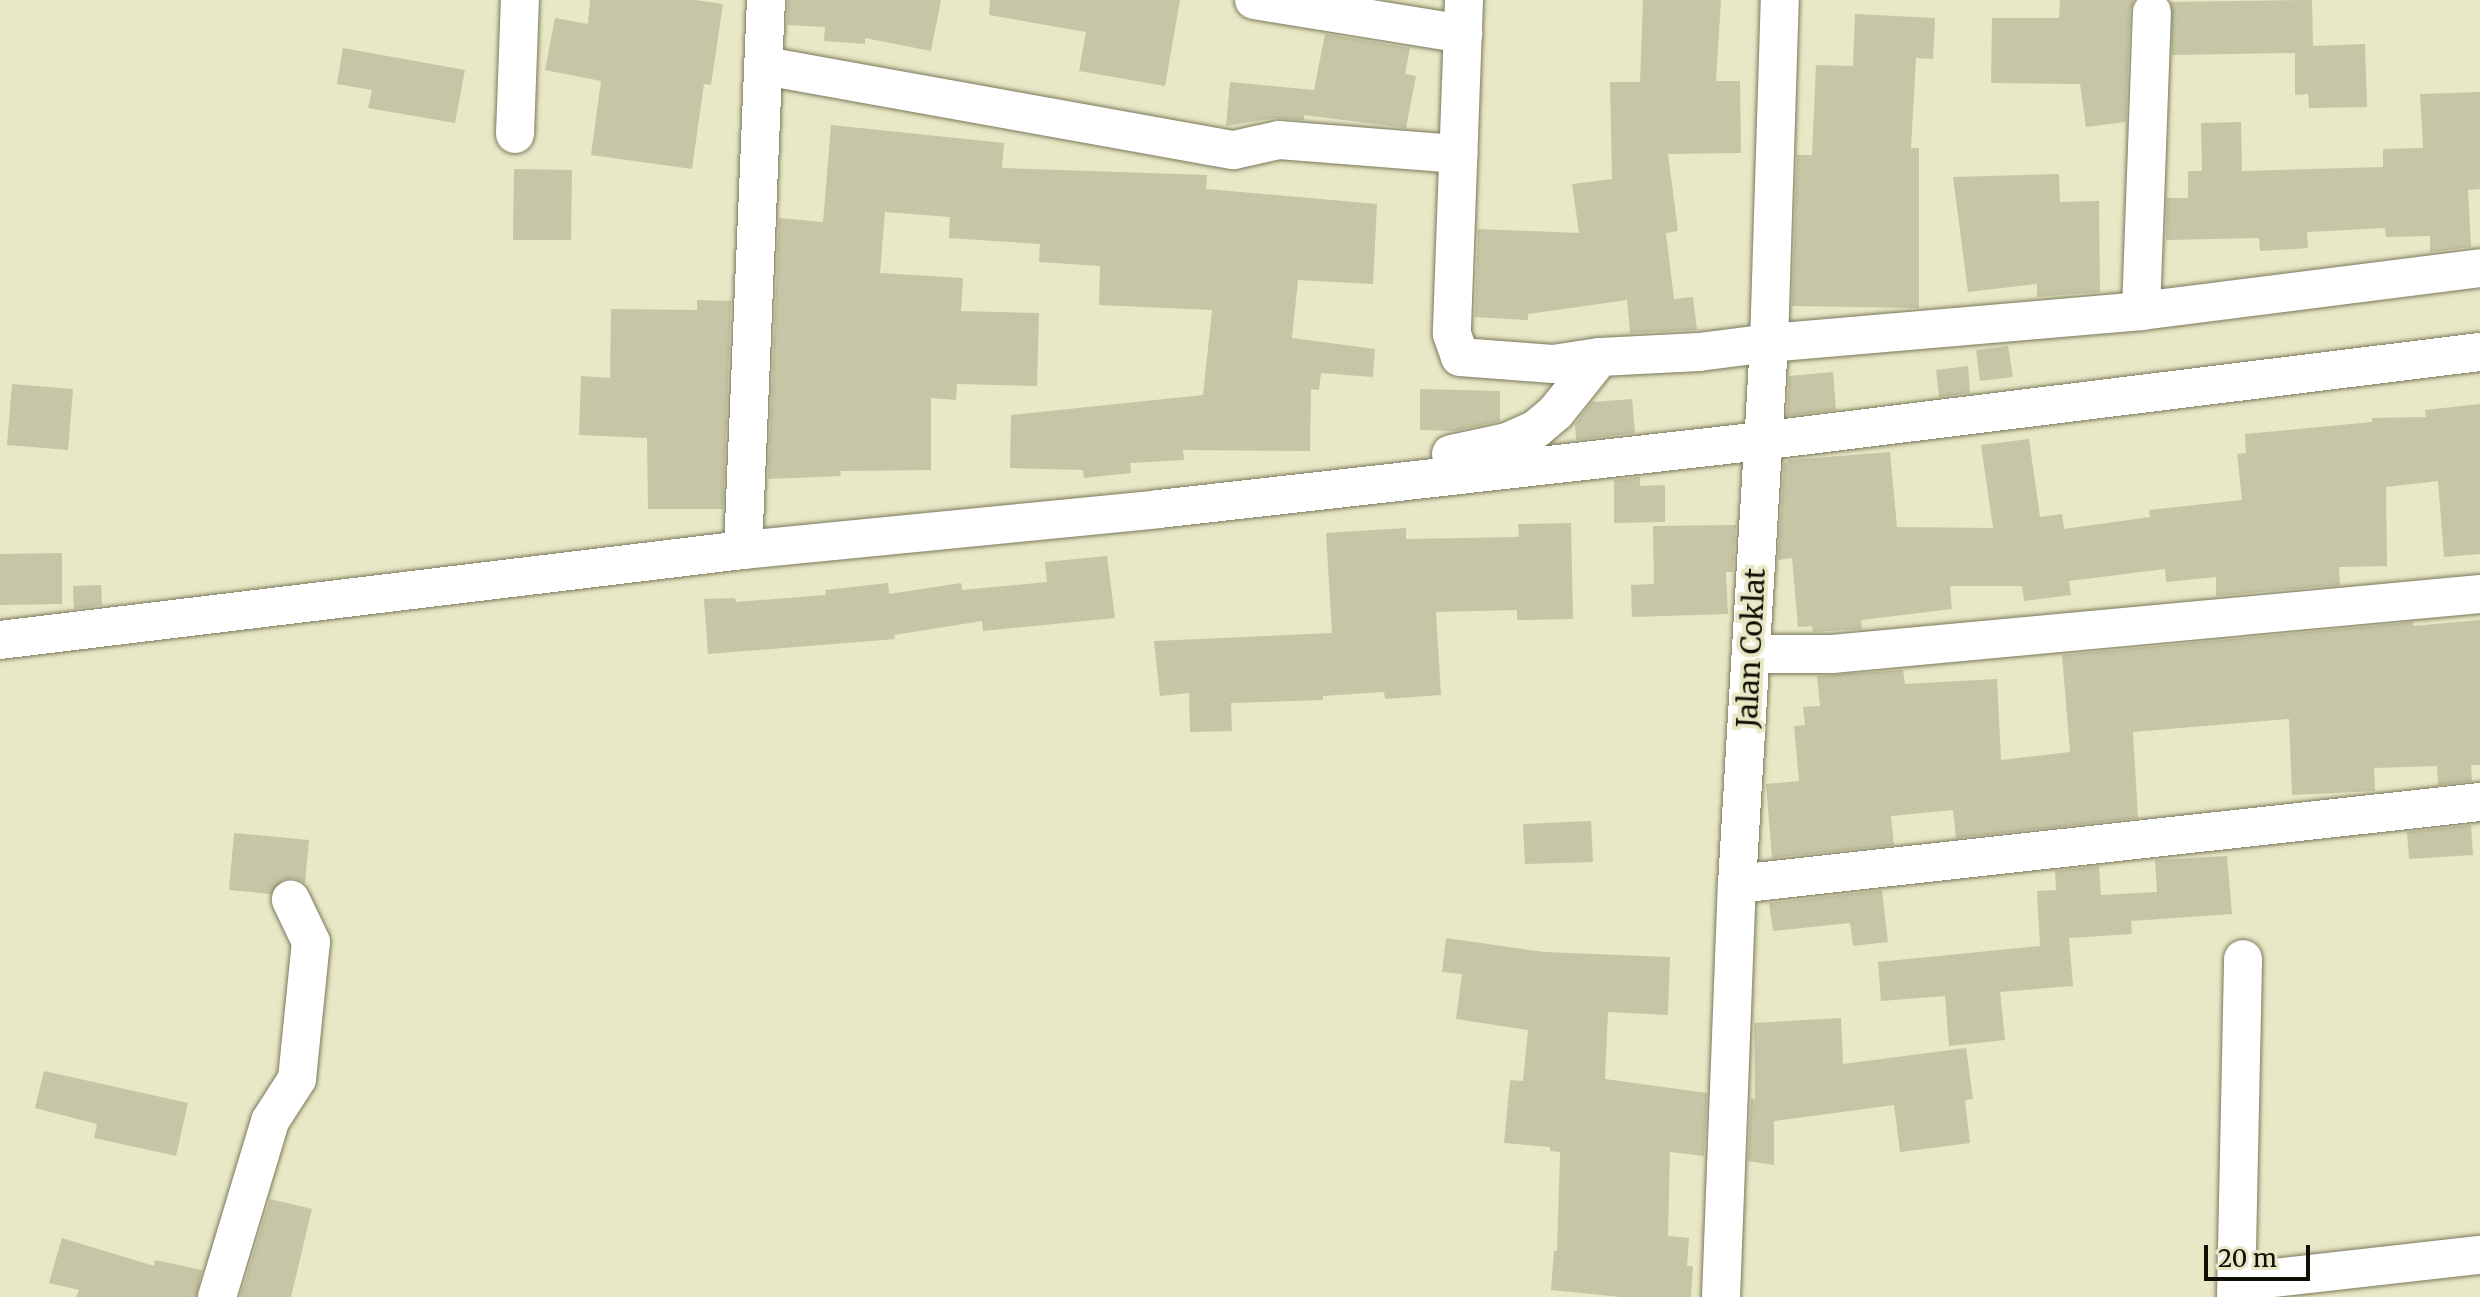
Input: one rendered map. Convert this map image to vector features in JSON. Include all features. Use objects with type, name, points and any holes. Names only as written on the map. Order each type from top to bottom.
[{"type":"street","points":[[515,134],[520,0]]},
{"type":"street","points":[[743,550],[766,0]]},
{"type":"street","points":[[1254,0],[1464,17],[1452,334],[1460,357],[1553,364],[1600,357],[1699,352],[1769,343],[2141,311],[2480,268]]},
{"type":"street","name":"Jalan Coklat","points":[[1721,1297],[1737,884],[1769,343],[1780,0]]},
{"type":"street","points":[[2141,311],[2152,12]]},
{"type":"street","points":[[765,66],[1234,150],[1279,140],[1458,154]]},
{"type":"street","points":[[0,640],[743,550],[1159,509],[1761,441],[2480,352]]},
{"type":"street","points":[[1159,509],[1214,487],[1249,480],[1449,455],[1507,442],[1536,429],[1556,412],[1600,357]]},
{"type":"street","points":[[1751,654],[1848,653],[2480,594]]},
{"type":"street","points":[[1737,884],[2480,802]]},
{"type":"street","points":[[217,1297],[270,1121],[297,1079],[311,942],[291,900]]},
{"type":"street","points":[[2243,959],[2237,1290],[2480,1255]]},
{"type":"building","points":[[590,0],[695,0],[723,4],[711,85],[704,84],[692,169],[591,155],[601,81],[545,70],[555,18],[588,24]]},
{"type":"building","points":[[788,0],[941,0],[931,51],[865,38],[865,44],[824,41],[825,27],[787,25]]},
{"type":"building","points":[[990,0],[1180,0],[1165,86],[1079,71],[1086,32],[989,15]]},
{"type":"building","points":[[1643,0],[1721,0],[1716,81],[1740,81],[1741,153],[1668,154],[1678,231],[1666,233],[1674,299],[1693,297],[1697,330],[1630,333],[1627,300],[1528,314],[1528,320],[1475,317],[1478,229],[1579,233],[1572,184],[1612,179],[1610,82],[1640,82]]},
{"type":"building","points":[[2060,0],[2134,0],[2130,11],[2126,122],[2086,127],[2080,84],[1991,83],[1992,18],[2059,18]]},
{"type":"building","points":[[2312,0],[2313,46],[2365,44],[2367,107],[2309,108],[2308,94],[2295,95],[2295,53],[2172,55],[2171,2]]},
{"type":"building","points":[[1855,14],[1935,18],[1933,59],[1916,58],[1911,148],[1919,148],[1919,308],[1792,306],[1797,155],[1812,155],[1816,65],[1853,66]]},
{"type":"building","points":[[1325,34],[1410,48],[1405,74],[1416,76],[1406,128],[1304,115],[1304,120],[1275,118],[1226,126],[1230,82],[1314,90]]},
{"type":"building","points":[[343,48],[465,70],[455,123],[368,108],[372,90],[337,84]]},
{"type":"building","points":[[2480,92],[2480,189],[2468,190],[2471,247],[2430,252],[2430,236],[2386,237],[2385,228],[2307,232],[2308,248],[2260,251],[2259,238],[2166,240],[2167,198],[2188,198],[2188,171],[2202,171],[2201,123],[2241,122],[2242,171],[2383,167],[2383,149],[2423,148],[2420,94]]},
{"type":"building","points":[[831,125],[1004,143],[1002,168],[1207,175],[1206,189],[1377,204],[1373,284],[1298,280],[1292,338],[1375,349],[1373,377],[1321,373],[1319,390],[1311,389],[1310,451],[1183,450],[1184,460],[1130,463],[1131,473],[1084,478],[1083,470],[1010,468],[1011,415],[1203,395],[1212,310],[1099,305],[1100,266],[1039,262],[1040,244],[949,238],[950,217],[885,212],[880,273],[963,278],[961,311],[1039,313],[1037,386],[957,384],[956,400],[931,398],[931,470],[840,471],[841,476],[768,479],[779,218],[823,222]]},
{"type":"building","points":[[514,169],[572,170],[571,240],[513,240]]},
{"type":"building","points":[[2059,174],[2060,202],[2099,201],[2100,292],[2037,297],[2037,284],[1968,292],[1953,177]]},
{"type":"building","points":[[697,300],[731,301],[723,509],[648,509],[647,438],[579,435],[581,376],[610,378],[611,309],[697,310]]},
{"type":"building","points":[[2008,346],[2013,377],[1980,381],[1976,350]]},
{"type":"building","points":[[1968,366],[1970,393],[1939,397],[1936,370]]},
{"type":"building","points":[[1833,372],[1836,410],[1787,416],[1789,376]]},
{"type":"building","points":[[12,384],[73,389],[68,450],[7,445]]},
{"type":"building","points":[[1420,389],[1500,391],[1500,421],[1455,431],[1420,430]]},
{"type":"building","points":[[1632,399],[1635,433],[1576,440],[1575,424],[1592,402]]},
{"type":"building","points":[[2480,404],[2480,554],[2444,557],[2438,481],[2386,487],[2387,566],[2339,567],[2340,585],[2216,596],[2216,577],[2166,582],[2165,569],[2069,581],[2071,595],[2024,601],[2022,586],[1950,586],[1952,609],[1861,620],[1862,629],[1813,632],[1812,626],[1798,627],[1792,558],[1778,560],[1784,463],[1789,460],[1890,452],[1897,527],[1993,528],[1981,445],[2029,439],[2040,517],[2062,514],[2064,529],[2150,517],[2149,510],[2242,500],[2237,454],[2246,453],[2245,434],[2372,422],[2372,418],[2426,417],[2425,410]]},
{"type":"building","points":[[1640,477],[1640,486],[1665,485],[1665,522],[1614,523],[1614,480]]},
{"type":"building","points":[[1571,523],[1573,619],[1517,620],[1517,610],[1436,612],[1441,695],[1385,699],[1384,692],[1323,696],[1323,700],[1231,703],[1232,731],[1190,732],[1189,693],[1160,696],[1154,641],[1332,633],[1326,533],[1406,528],[1406,539],[1519,537],[1518,524]]},
{"type":"building","points":[[1736,525],[1733,572],[1726,572],[1728,614],[1632,617],[1631,585],[1654,584],[1653,526]]},
{"type":"building","points":[[62,553],[62,604],[0,605],[0,554]]},
{"type":"building","points":[[1107,556],[1115,618],[983,631],[982,621],[894,635],[895,639],[708,654],[704,599],[735,598],[736,602],[826,595],[825,590],[888,583],[889,594],[961,583],[962,590],[1047,582],[1045,562]]},
{"type":"building","points":[[101,585],[102,605],[74,609],[73,586]]},
{"type":"building","points":[[2480,620],[2480,765],[2471,765],[2472,781],[2438,785],[2437,766],[2374,768],[2375,791],[2292,795],[2289,719],[2133,732],[2138,818],[1956,838],[1953,810],[1891,816],[1894,845],[1772,858],[1766,784],[1799,781],[1794,726],[1805,725],[1803,707],[1820,706],[1817,676],[1903,670],[1905,684],[1997,679],[2001,760],[2070,752],[2062,655],[2413,622],[2413,626]]},
{"type":"building","points":[[1591,821],[1593,862],[1525,864],[1523,824]]},
{"type":"building","points":[[2471,825],[2473,855],[2409,859],[2407,832]]},
{"type":"building","points":[[234,833],[309,840],[305,883],[294,878],[282,880],[271,894],[229,890]]},
{"type":"building","points":[[2227,856],[2232,914],[2131,921],[2132,934],[2069,938],[2073,986],[2000,992],[2005,1040],[1949,1046],[1945,996],[1881,1001],[1878,962],[2040,946],[2037,891],[2056,890],[2055,871],[2099,866],[2101,895],[2157,892],[2155,860]]},
{"type":"building","points":[[1882,890],[1888,942],[1853,946],[1850,923],[1773,931],[1769,903]]},
{"type":"building","points":[[1446,938],[1544,952],[1670,957],[1668,1015],[1608,1012],[1605,1079],[1707,1093],[1704,1156],[1670,1152],[1668,1236],[1689,1238],[1687,1266],[1693,1266],[1691,1297],[1621,1297],[1551,1290],[1554,1251],[1557,1251],[1560,1152],[1550,1151],[1550,1147],[1504,1143],[1510,1080],[1523,1081],[1528,1030],[1456,1019],[1462,974],[1442,972]]},
{"type":"building","points":[[1841,1018],[1843,1064],[1966,1048],[1973,1099],[1965,1100],[1970,1143],[1900,1152],[1894,1105],[1774,1121],[1774,1165],[1748,1161],[1751,1098],[1755,1099],[1754,1023]]},
{"type":"building","points":[[44,1071],[188,1103],[176,1156],[94,1138],[97,1124],[35,1108]]},
{"type":"building","points":[[270,1199],[312,1209],[291,1297],[240,1297]]},
{"type":"building","points":[[62,1238],[154,1266],[155,1260],[202,1270],[196,1297],[76,1297],[79,1290],[49,1283]]}]
